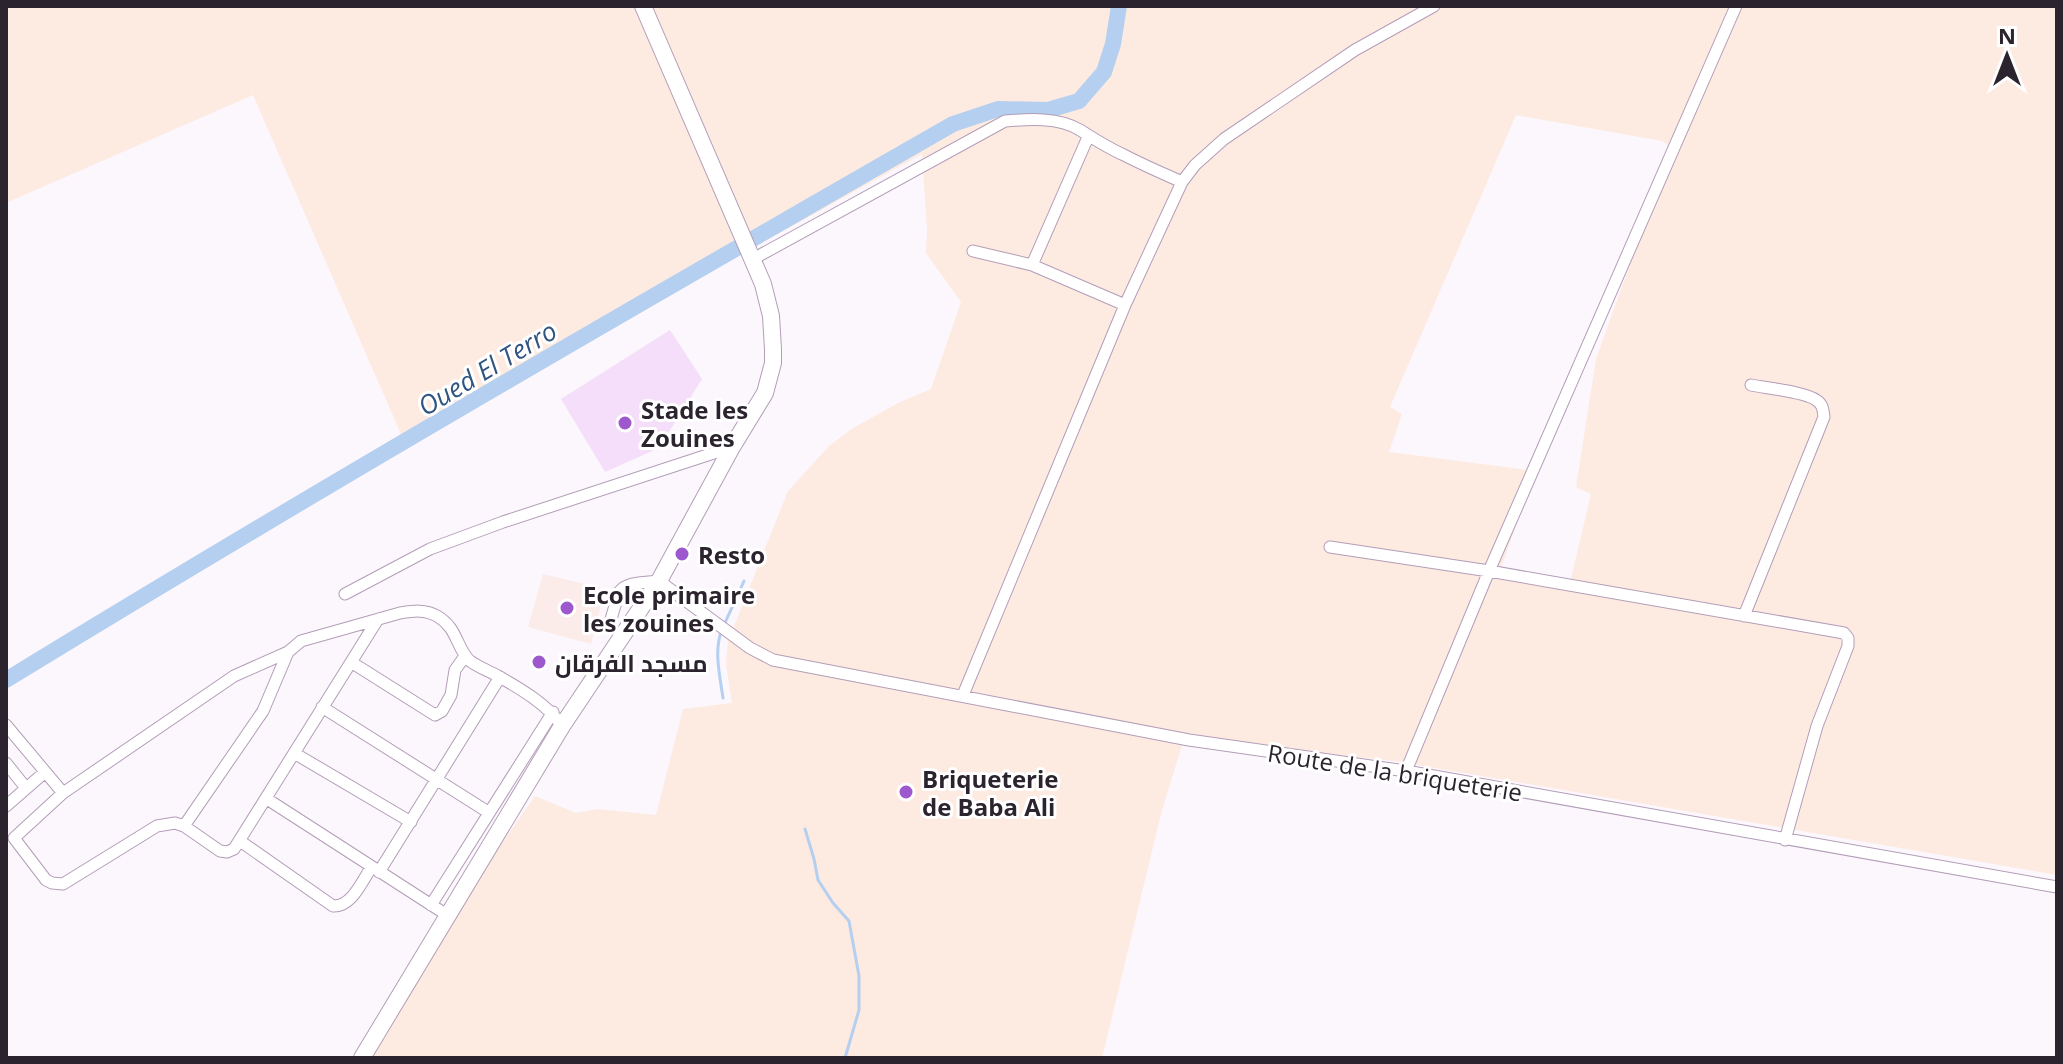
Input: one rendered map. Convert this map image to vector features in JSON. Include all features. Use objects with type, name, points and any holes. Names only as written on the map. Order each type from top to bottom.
[{"type":"main road","points":[[362,1058],[557,719],[659,581],[765,393],[773,363],[768,299],[643,6]]},
{"type":"street","points":[[963,695],[1125,305],[1182,182],[1195,165],[1235,132],[1355,50],[1434,6]]},
{"type":"street","points":[[1406,771],[1489,571],[1736,6]]},
{"type":"street","points":[[749,251],[1005,121],[1027,119],[1078,129],[1125,156],[1182,182]]},
{"type":"street","points":[[1032,265],[1088,137]]},
{"type":"street","points":[[973,251],[1032,265],[1125,305]]},
{"type":"street","points":[[1744,616],[1824,417],[1819,401],[1814,398],[1751,385]]},
{"type":"street","points":[[345,594],[430,549],[732,447]]},
{"type":"street","points":[[1330,547],[1489,571],[1846,635],[1849,640],[1813,736],[1785,840]]},
{"type":"street","points":[[609,626],[622,588],[659,581]]},
{"type":"street","name":"Route de la briqueterie","points":[[659,581],[750,648],[773,660],[1189,740],[1406,771],[2057,887]]},
{"type":"street","points":[[378,619],[234,849],[224,852],[175,823],[157,826],[63,884],[46,880],[10,833],[234,676],[288,652],[301,641],[378,619],[400,613],[429,612],[441,617],[453,629],[465,656],[473,663],[500,677],[557,719],[488,812],[431,905]]},
{"type":"street","points":[[184,826],[263,711],[288,652]]},
{"type":"street","points":[[351,662],[435,715],[442,711],[451,695],[455,670],[465,656]]},
{"type":"street","points":[[240,841],[333,906],[347,903],[411,822],[500,677]]},
{"type":"street","points":[[322,707],[488,812]]},
{"type":"street","points":[[6,725],[63,793]]},
{"type":"street","points":[[294,753],[411,822]]},
{"type":"street","points":[[6,763],[26,788]]},
{"type":"street","points":[[6,806],[45,772]]},
{"type":"street","points":[[267,799],[447,915]]},
{"type":"shaded area","points":[[6,6],[2057,6],[2057,875],[1394,761],[1184,739],[1162,810],[1102,1058],[352,1058],[535,796],[576,813],[597,809],[656,815],[683,709],[732,703],[726,664],[728,641],[788,491],[829,446],[853,428],[931,389],[961,302],[926,253],[922,154],[404,441],[253,95],[6,203]],"holes":[[[1516,115],[1662,141],[1672,148],[1596,359],[1576,487],[1591,494],[1570,583],[1501,568],[1535,471],[1389,452],[1402,414],[1390,407]]]},
{"type":"shaded area","name":"Stade les Zouines","points":[[670,330],[702,379],[659,448],[605,472],[561,399]]},
{"type":"shaded area","name":"Ecole primaire les zouines","points":[[543,574],[605,589],[591,644],[528,627]]},
{"type":"waterway","name":"Oued El Terro","points":[[6,680],[477,399],[953,124],[998,109],[1048,110],[1079,101],[1104,72],[1113,44],[1119,6]]},
{"type":"waterway","points":[[724,625],[744,581]]},
{"type":"waterway","points":[[721,632],[718,656],[723,698]]},
{"type":"waterway","points":[[805,829],[818,880],[849,921],[859,976],[859,1010],[845,1058]]},
{"type":"place","name":"Stade les Zouines","points":[[625,423]]},
{"type":"place","name":"Resto","points":[[682,554]]},
{"type":"place","name":"Ecole primaire les zouines","points":[[567,608]]},
{"type":"place","name":"مسجد الفرقان","points":[[539,662]]},
{"type":"place","name":"Briqueterie de Baba Ali","points":[[906,792]]}]
